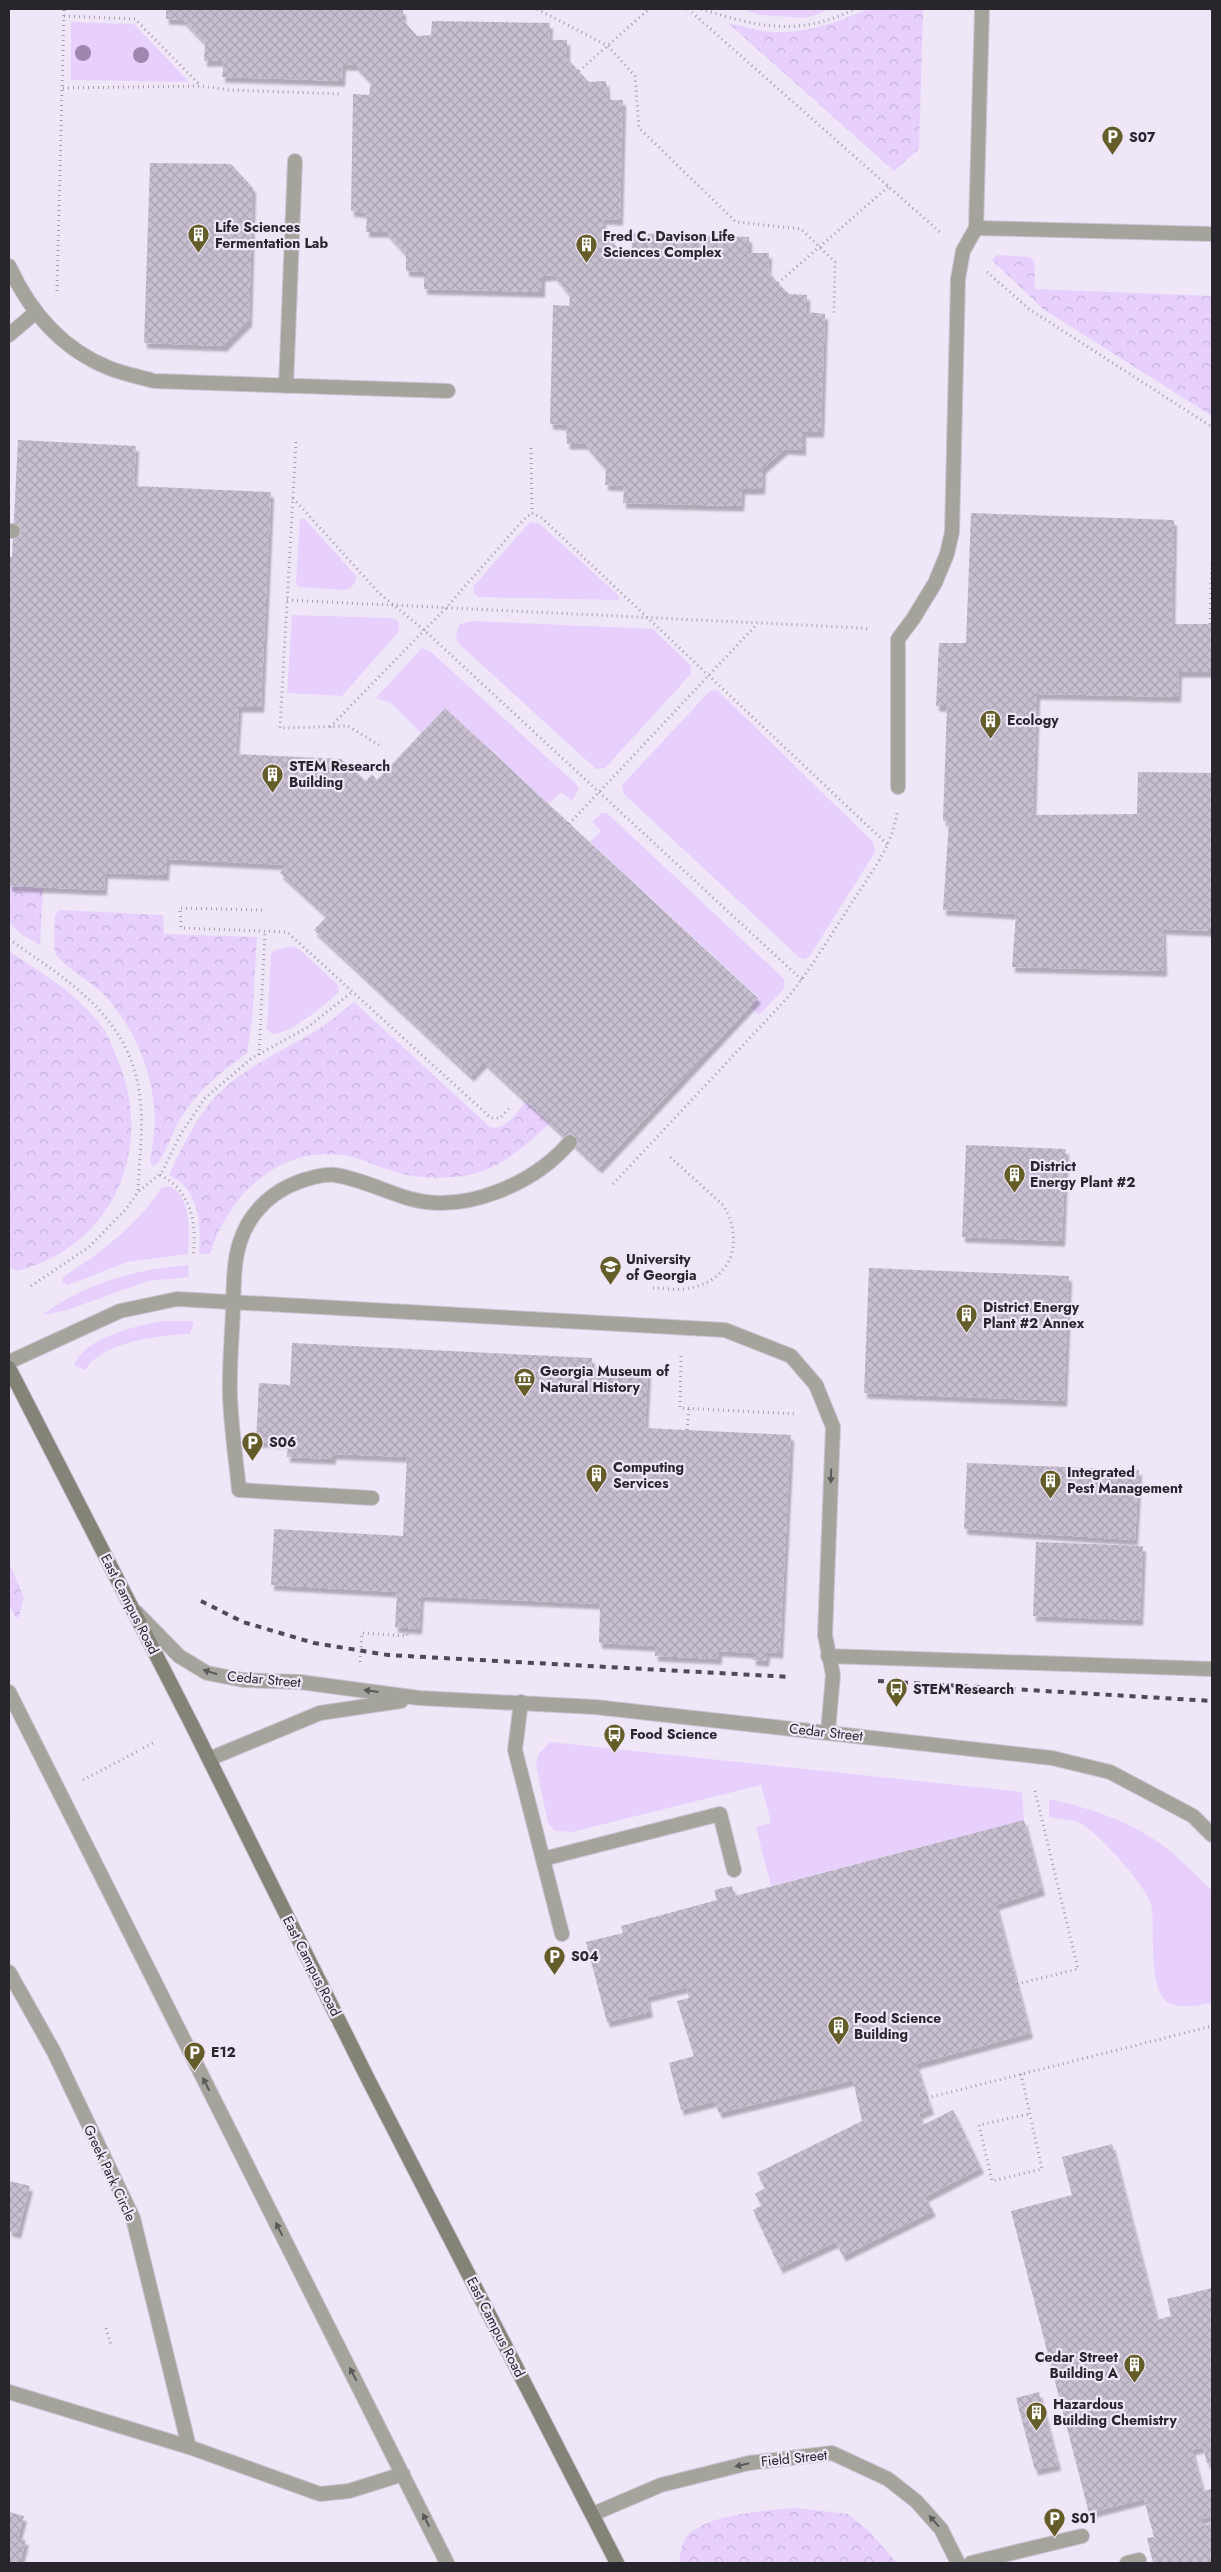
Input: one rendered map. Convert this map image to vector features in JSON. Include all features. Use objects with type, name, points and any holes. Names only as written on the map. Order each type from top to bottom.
[{"type":"main road","name":"East Campus Road","points":[[9,1368],[209,1759],[373,2088],[617,2563]]},
{"type":"street","points":[[898,787],[898,639],[914,620],[935,584],[947,554],[952,532],[958,279],[963,251],[976,228],[982,9]]},
{"type":"street","points":[[286,386],[295,161]]},
{"type":"street","points":[[976,228],[1212,234]]},
{"type":"street","points":[[9,266],[17,284],[48,329],[77,352],[119,371],[154,381],[448,391]]},
{"type":"street","points":[[9,335],[36,312]]},
{"type":"street","points":[[372,1498],[239,1490],[230,1396],[236,1256],[248,1222],[261,1206],[277,1192],[315,1176],[334,1175],[413,1200],[468,1201],[490,1195],[541,1168],[558,1156],[570,1142]]},
{"type":"street","points":[[9,1362],[92,1323],[142,1305],[178,1299],[725,1330],[791,1356],[816,1386],[833,1427],[825,1635],[833,1675],[828,1732]]},
{"type":"street","name":"Cedar Street","points":[[133,1610],[178,1656],[207,1673],[244,1680],[300,1682],[419,1698],[595,1707],[1052,1758],[1110,1772],[1193,1816],[1212,1835]]},
{"type":"street","points":[[828,1656],[1212,1669]]},
{"type":"street","points":[[9,1692],[448,2563]]},
{"type":"street","name":"Cedar Street","points":[[209,1759],[320,1712],[419,1698]]},
{"type":"street","points":[[521,1702],[515,1750],[562,1934]]},
{"type":"street","points":[[542,1859],[720,1814],[734,1870]]},
{"type":"street","name":"Greek Park Circle","points":[[9,1972],[54,2052],[133,2218],[189,2447]]},
{"type":"street","points":[[9,2392],[189,2447],[320,2494],[349,2491],[403,2474]]},
{"type":"street","name":"Field Street","points":[[592,2514],[661,2485],[749,2463],[832,2453],[888,2479],[916,2501],[941,2529],[958,2563]]},
{"type":"street","points":[[971,2563],[1082,2536]]},
{"type":"path","points":[[57,296],[64,88],[64,9]]},
{"type":"path","points":[[537,9],[608,46],[635,76],[640,128],[736,222],[801,229],[835,262],[834,314]]},
{"type":"path","points":[[579,71],[650,9]]},
{"type":"path","points":[[700,9],[766,27],[806,25],[829,20],[855,9]]},
{"type":"path","points":[[64,16],[135,19],[201,86]]},
{"type":"path","points":[[64,88],[201,86],[230,90],[342,94]]},
{"type":"path","points":[[778,283],[888,186]]},
{"type":"path","points":[[296,442],[280,728],[348,726],[379,745]]},
{"type":"path","points":[[531,448],[532,513]]},
{"type":"path","points":[[293,498],[379,594],[424,630],[802,980]]},
{"type":"path","points":[[330,727],[446,608],[524,519],[532,513]]},
{"type":"path","points":[[532,513],[542,518],[888,845]]},
{"type":"path","points":[[1210,624],[1212,560]]},
{"type":"path","points":[[287,600],[863,628],[898,639]]},
{"type":"path","points":[[569,824],[758,623]]},
{"type":"path","points":[[613,1184],[802,980],[894,833],[898,787]]},
{"type":"path","points":[[262,910],[180,908],[181,928],[286,932],[491,1118],[500,1118],[510,1108]]},
{"type":"path","points":[[259,1055],[265,931]]},
{"type":"path","points":[[9,939],[87,996],[104,1013],[117,1032],[137,1077],[140,1098],[142,1127],[138,1192]]},
{"type":"path","points":[[31,1286],[89,1246],[125,1210],[138,1192],[159,1175],[180,1135],[205,1098],[236,1070],[308,1027],[352,992]]},
{"type":"path","points":[[653,1288],[685,1289],[711,1280],[728,1262],[735,1239],[728,1214],[723,1205],[670,1157]]},
{"type":"path","points":[[159,1175],[172,1181],[190,1206],[194,1222],[193,1257]]},
{"type":"path","points":[[681,1355],[680,1408],[804,1414]]},
{"type":"path","points":[[687,1430],[689,1408]]},
{"type":"path","points":[[360,1667],[362,1633],[407,1636],[407,1628]]},
{"type":"path","points":[[80,1781],[155,1742]]},
{"type":"path","points":[[1017,1984],[1078,1969],[1034,1787]]},
{"type":"path","points":[[9,1818],[13,1816]]},
{"type":"path","points":[[927,2098],[1212,2026]]},
{"type":"path","points":[[1021,2074],[1042,2170],[992,2181],[980,2125],[1029,2114]]},
{"type":"path","points":[[106,2328],[111,2345]]},
{"type":"green space","points":[[742,9],[830,9],[807,18],[759,15]]},
{"type":"green space","points":[[868,9],[923,9],[919,149],[894,171],[728,23],[768,32],[798,31],[834,23]]},
{"type":"green space","points":[[71,22],[134,24],[189,82],[71,80]]},
{"type":"green space","points":[[997,255],[1030,257],[1034,261],[1035,289],[1212,296],[1212,416],[1043,309],[992,260]]},
{"type":"green space","points":[[300,519],[305,519],[356,576],[355,583],[351,587],[346,590],[299,587],[296,584]]},
{"type":"green space","points":[[530,522],[540,524],[619,596],[618,600],[478,597],[474,593],[473,587]]},
{"type":"green space","points":[[292,615],[392,618],[398,621],[399,631],[342,696],[287,693]]},
{"type":"green space","points":[[472,621],[653,629],[691,666],[691,674],[605,768],[596,769],[458,643],[456,633],[460,624]]},
{"type":"green space","points":[[422,648],[431,652],[576,784],[579,789],[572,801],[561,792],[549,804],[445,708],[421,733],[391,703],[376,698]]},
{"type":"green space","points":[[717,690],[873,842],[875,852],[809,957],[805,959],[800,958],[624,794],[622,785],[710,691]]},
{"type":"green space","points":[[602,813],[607,813],[784,979],[784,989],[759,1015],[749,1006],[758,997],[590,842],[601,831],[592,822]]},
{"type":"green space","points":[[9,886],[43,887],[40,945],[21,934],[9,922]]},
{"type":"green space","points":[[60,910],[163,915],[164,934],[257,937],[252,1022],[247,1053],[219,1075],[193,1101],[179,1121],[163,1155],[156,1165],[152,1166],[150,1161],[155,1124],[154,1102],[147,1069],[141,1052],[124,1021],[103,994],[56,955],[54,946],[55,915]]},
{"type":"green space","points":[[291,946],[299,949],[338,985],[339,992],[317,1011],[288,1030],[272,1034],[267,1029],[271,954],[275,950]]},
{"type":"green space","points":[[9,951],[47,976],[71,995],[83,1005],[103,1028],[117,1058],[128,1092],[131,1126],[128,1159],[118,1189],[101,1217],[79,1240],[50,1259],[17,1271],[9,1267]]},
{"type":"green space","points":[[354,1002],[490,1127],[501,1127],[506,1124],[526,1101],[550,1123],[528,1143],[506,1159],[481,1172],[468,1175],[437,1178],[412,1176],[342,1155],[319,1154],[297,1159],[277,1167],[258,1180],[242,1195],[218,1233],[210,1254],[199,1254],[199,1220],[193,1198],[179,1181],[169,1175],[195,1124],[217,1095],[242,1074],[314,1032]]},
{"type":"green space","points":[[170,1186],[183,1199],[186,1208],[189,1227],[188,1254],[127,1262],[68,1285],[62,1282],[63,1277],[90,1259],[130,1226],[142,1214],[161,1188]]},
{"type":"green space","points":[[188,1265],[189,1277],[148,1281],[67,1310],[42,1315],[76,1294],[94,1286],[130,1274]]},
{"type":"green space","points":[[163,1321],[194,1321],[190,1334],[133,1341],[105,1352],[93,1360],[85,1370],[74,1365],[80,1355],[89,1347],[112,1334]]},
{"type":"green space","points":[[9,1562],[24,1598],[18,1620],[9,1606]]},
{"type":"green space","points":[[550,1742],[1022,1792],[1024,1820],[771,1886],[756,1827],[771,1823],[761,1785],[572,1832],[555,1831],[548,1823],[536,1765],[538,1755]]},
{"type":"green space","points":[[1049,1799],[1094,1811],[1138,1830],[1165,1847],[1212,1891],[1212,2003],[1181,2006],[1171,2004],[1163,1998],[1155,1974],[1152,1914],[1148,1896],[1121,1861],[1089,1829],[1075,1821],[1049,1817]]},
{"type":"green space","points":[[796,2508],[848,2514],[869,2531],[897,2563],[679,2563],[684,2541],[692,2532],[704,2525],[735,2515]]},
{"type":"building","name":"Fred C. Davison Life Sciences Complex","points":[[166,9],[403,9],[403,20],[417,36],[431,35],[432,21],[550,23],[549,40],[567,40],[567,58],[589,82],[606,81],[608,100],[623,100],[620,220],[603,219],[604,231],[619,250],[632,251],[631,233],[749,237],[749,253],[769,253],[768,271],[778,283],[789,294],[807,295],[807,312],[825,314],[821,432],[803,432],[803,450],[785,449],[763,468],[762,489],[742,489],[741,506],[623,503],[624,486],[605,485],[606,468],[585,444],[567,444],[566,425],[550,424],[553,305],[569,306],[570,295],[554,275],[542,276],[542,292],[424,289],[424,272],[406,271],[406,254],[386,232],[366,232],[367,213],[351,211],[353,94],[369,95],[371,82],[355,65],[343,65],[342,81],[222,77],[224,61],[204,61],[205,43],[183,20],[166,19]]},
{"type":"building","name":"Life Sciences Fermentation Lab","points":[[150,163],[231,164],[253,188],[249,321],[224,346],[144,343]]},
{"type":"building","name":"STEM Research Building","points":[[18,440],[136,446],[134,486],[271,492],[261,707],[239,707],[236,754],[341,759],[366,781],[372,774],[377,780],[445,708],[758,998],[599,1168],[484,1062],[471,1076],[314,930],[327,916],[280,873],[287,865],[167,859],[166,875],[105,873],[104,890],[9,886],[9,557],[12,557]]},
{"type":"building","name":"Ecology","points":[[971,513],[1174,520],[1172,624],[1212,624],[1212,672],[1179,672],[1178,697],[1037,694],[1033,815],[1137,814],[1138,772],[1212,773],[1212,931],[1163,929],[1164,971],[1012,967],[1016,914],[943,910],[949,821],[943,821],[947,706],[936,706],[939,643],[966,643]]},
{"type":"building","name":"District Energy Plant #2","points":[[966,1145],[1066,1149],[1062,1241],[962,1237]]},
{"type":"building","name":"District Energy Plant #2 Annex","points":[[869,1268],[1069,1276],[1064,1401],[864,1393]]},
{"type":"building","name":"Computing Services","points":[[292,1343],[592,1358],[591,1369],[648,1371],[645,1428],[791,1435],[780,1653],[767,1652],[766,1661],[753,1660],[753,1653],[719,1651],[719,1659],[655,1656],[655,1646],[599,1643],[600,1604],[421,1596],[419,1629],[395,1627],[397,1592],[271,1585],[274,1529],[403,1536],[407,1457],[333,1454],[333,1459],[287,1457],[288,1443],[256,1442],[259,1383],[290,1385]]},
{"type":"building","name":"Integrated Pest Management","points":[[967,1463],[1139,1470],[1135,1540],[964,1529]]},
{"type":"building","points":[[1036,1542],[1143,1546],[1140,1620],[1033,1616]]},
{"type":"building","name":"Food Science Building","points":[[1024,1820],[1042,1890],[996,1905],[1030,2033],[916,2064],[931,2109],[919,2114],[923,2125],[953,2110],[981,2168],[925,2197],[933,2211],[843,2256],[836,2242],[780,2268],[753,2210],[762,2205],[755,2194],[765,2188],[757,2173],[862,2121],[853,2080],[719,2113],[715,2101],[681,2110],[669,2063],[694,2056],[677,2001],[689,1998],[687,1987],[647,1997],[650,2012],[607,2022],[586,1942],[623,1933],[621,1926],[717,1900],[714,1890],[732,1886],[735,1896]]},
{"type":"building","name":"Cedar Street Building A","points":[[1112,2144],[1157,2320],[1171,2316],[1167,2299],[1212,2288],[1212,2462],[1207,2463],[1203,2447],[1192,2450],[1203,2491],[1212,2489],[1212,2516],[1201,2519],[1203,2526],[1212,2523],[1212,2563],[1153,2563],[1147,2538],[1154,2537],[1144,2499],[1089,2513],[1011,2211],[1072,2195],[1062,2157]]},
{"type":"building","points":[[9,2181],[30,2186],[18,2233],[9,2231]]},
{"type":"building","name":"Hazardous Building Chemistry","points":[[1039,2392],[1058,2465],[1035,2470],[1016,2398]]},
{"type":"building","points":[[9,2512],[24,2516],[18,2538],[26,2540],[20,2563],[9,2563]]},
{"type":"railway","points":[[201,1601],[243,1622],[314,1643],[388,1655],[791,1677]]},
{"type":"railway","points":[[878,1681],[1212,1701]]},
{"type":"place","name":"S07","points":[[1113,156]]},
{"type":"place","name":"Life Sciences Fermentation Lab","points":[[199,254]]},
{"type":"place","name":"Fred C. Davison Life Sciences Complex","points":[[587,263]]},
{"type":"place","name":"Ecology","points":[[991,739]]},
{"type":"place","name":"STEM Research Building","points":[[273,793]]},
{"type":"place","name":"District Energy Plant #2","points":[[1014,1193]]},
{"type":"place","name":"University of Georgia","points":[[610,1286]]},
{"type":"place","name":"District Energy Plant #2 Annex","points":[[967,1334]]},
{"type":"place","name":"Georgia Museum of Natural History","points":[[524,1398]]},
{"type":"place","name":"S06","points":[[253,1461]]},
{"type":"place","name":"Computing Services","points":[[597,1494]]},
{"type":"place","name":"Integrated Pest Management","points":[[1051,1499]]},
{"type":"place","name":"STEM Research","points":[[897,1708]]},
{"type":"place","name":"Food Science","points":[[614,1753]]},
{"type":"place","name":"S04","points":[[555,1975]]},
{"type":"place","name":"Food Science Building","points":[[838,2045]]},
{"type":"place","name":"E12","points":[[195,2071]]},
{"type":"place","name":"Cedar Street Building A","points":[[1134,2384]]},
{"type":"place","name":"Hazardous Building Chemistry","points":[[1037,2431]]},
{"type":"place","name":"S01","points":[[1055,2537]]}]
